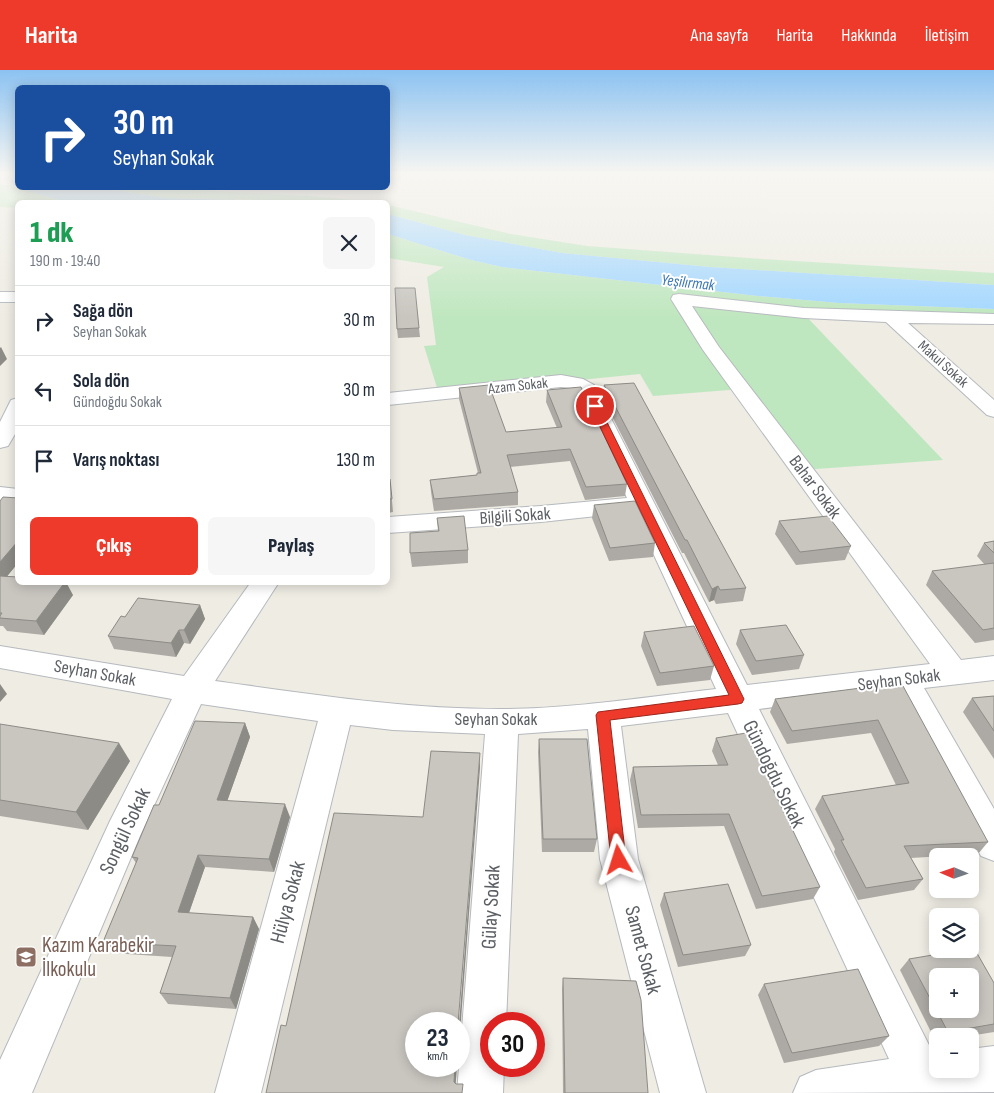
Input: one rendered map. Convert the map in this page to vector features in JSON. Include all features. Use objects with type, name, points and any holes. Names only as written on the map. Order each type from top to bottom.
[{"type":"street","points":[[0,297],[15,297]]},
{"type":"street","name":"Bahar Sokak","points":[[891,317],[760,309],[679,299],[717,356],[954,674]]},
{"type":"street","points":[[891,317],[994,319]]},
{"type":"street","name":"Makul Sokak","points":[[891,317],[994,411]]},
{"type":"street","name":"Azam Sokak","points":[[390,399],[561,381],[576,383],[587,389]]},
{"type":"street","name":"Gündoğdu Sokak","points":[[587,389],[921,1077]]},
{"type":"street","points":[[0,441],[15,414]]},
{"type":"street","points":[[0,494],[15,496]]},
{"type":"street","name":"Bilgili Sokak","points":[[390,525],[541,514],[642,504]]},
{"type":"street","name":"Songül Sokak","points":[[9,1093],[123,833],[192,690],[264,585]]},
{"type":"street","name":"Seyhan Sokak","points":[[0,657],[192,690],[337,711],[393,717],[502,722],[603,715],[994,668]]},
{"type":"street","points":[[904,680],[994,844]]},
{"type":"street","name":"Hülya Sokak","points":[[238,1093],[337,711]]},
{"type":"street","name":"Samet Sokak","points":[[603,715],[619,860],[683,1093]]},
{"type":"street","name":"Gülay Sokak","points":[[480,1093],[502,722]]},
{"type":"street","points":[[816,1093],[921,1077],[994,1069]]},
{"type":"green space","points":[[413,221],[455,221],[511,234],[587,246],[994,273],[994,285],[710,267],[562,253],[465,235]]},
{"type":"green space","points":[[390,235],[471,260],[502,267],[758,296],[839,303],[994,309],[994,319],[804,314],[943,460],[802,470],[742,389],[653,396],[640,374],[439,394],[424,346],[436,345],[427,277],[444,267],[390,258]]},
{"type":"water","name":"Yeşilırmak","points":[[390,221],[413,221],[465,235],[562,253],[710,267],[994,285],[994,309],[839,303],[758,296],[502,267],[471,260],[390,235]]},
{"type":"building","points":[[395,288],[415,288],[419,328],[397,329]]},
{"type":"building","points":[[634,383],[746,588],[720,590],[718,586],[712,589],[687,540],[685,540],[604,385]]},
{"type":"building","points":[[489,385],[506,432],[562,427],[547,390],[581,387],[627,484],[586,487],[570,449],[507,455],[518,492],[434,499],[430,480],[481,473],[459,388]]},
{"type":"building","points":[[390,479],[392,499],[390,499]]},
{"type":"building","points":[[3,497],[15,498],[15,544],[0,562],[0,501]]},
{"type":"building","points":[[635,501],[655,543],[610,548],[594,505]]},
{"type":"building","points":[[464,516],[468,550],[410,553],[410,533],[439,531],[437,518]]},
{"type":"building","points":[[828,516],[851,546],[800,552],[779,521]]},
{"type":"building","points":[[994,541],[994,553],[984,543]]},
{"type":"building","points":[[994,563],[994,628],[983,630],[932,571]]},
{"type":"building","points":[[0,576],[15,577],[15,585],[63,585],[36,621],[0,618],[2,613],[0,613]]},
{"type":"building","points":[[138,598],[200,605],[184,630],[179,630],[171,643],[108,636],[121,616],[125,617]]},
{"type":"building","points":[[786,625],[804,655],[756,661],[740,630]]},
{"type":"building","points":[[694,626],[714,666],[660,673],[644,632]]},
{"type":"building","points":[[903,686],[988,842],[904,846],[923,879],[866,888],[841,840],[844,840],[822,796],[909,783],[878,720],[792,731],[775,699],[861,688]]},
{"type":"building","points":[[994,696],[994,731],[972,698]]},
{"type":"building","points":[[195,721],[245,723],[217,800],[285,804],[269,859],[198,855],[178,912],[253,917],[230,998],[160,993],[176,946],[103,942],[138,858],[132,857],[154,805],[159,805]]},
{"type":"building","points":[[0,724],[119,743],[76,812],[0,800]]},
{"type":"building","points":[[746,733],[820,887],[762,896],[729,814],[641,815],[633,767],[728,765],[716,738]]},
{"type":"building","points":[[539,739],[587,739],[597,839],[543,839]]},
{"type":"building","points":[[431,751],[480,753],[459,1012],[405,1012],[405,1077],[454,1077],[456,1084],[463,1084],[462,1093],[266,1093],[281,1025],[286,1026],[334,813],[423,817]]},
{"type":"building","points":[[728,884],[751,945],[683,955],[664,893]]},
{"type":"building","points":[[929,956],[929,958],[979,957],[994,983],[994,1024],[971,1028],[946,1028],[941,1018],[979,1018],[979,968],[929,968],[929,996],[909,959]]},
{"type":"building","points":[[858,969],[889,1036],[792,1053],[764,984]]},
{"type":"building","points":[[563,978],[636,981],[641,1000],[648,1093],[565,1093]]},
{"type":"place","name":"Kazım Karabekir İlkokulu","points":[[26,957]]},
{"type":"route","points":[[595,406],[738,699],[603,715],[619,860]]}]
